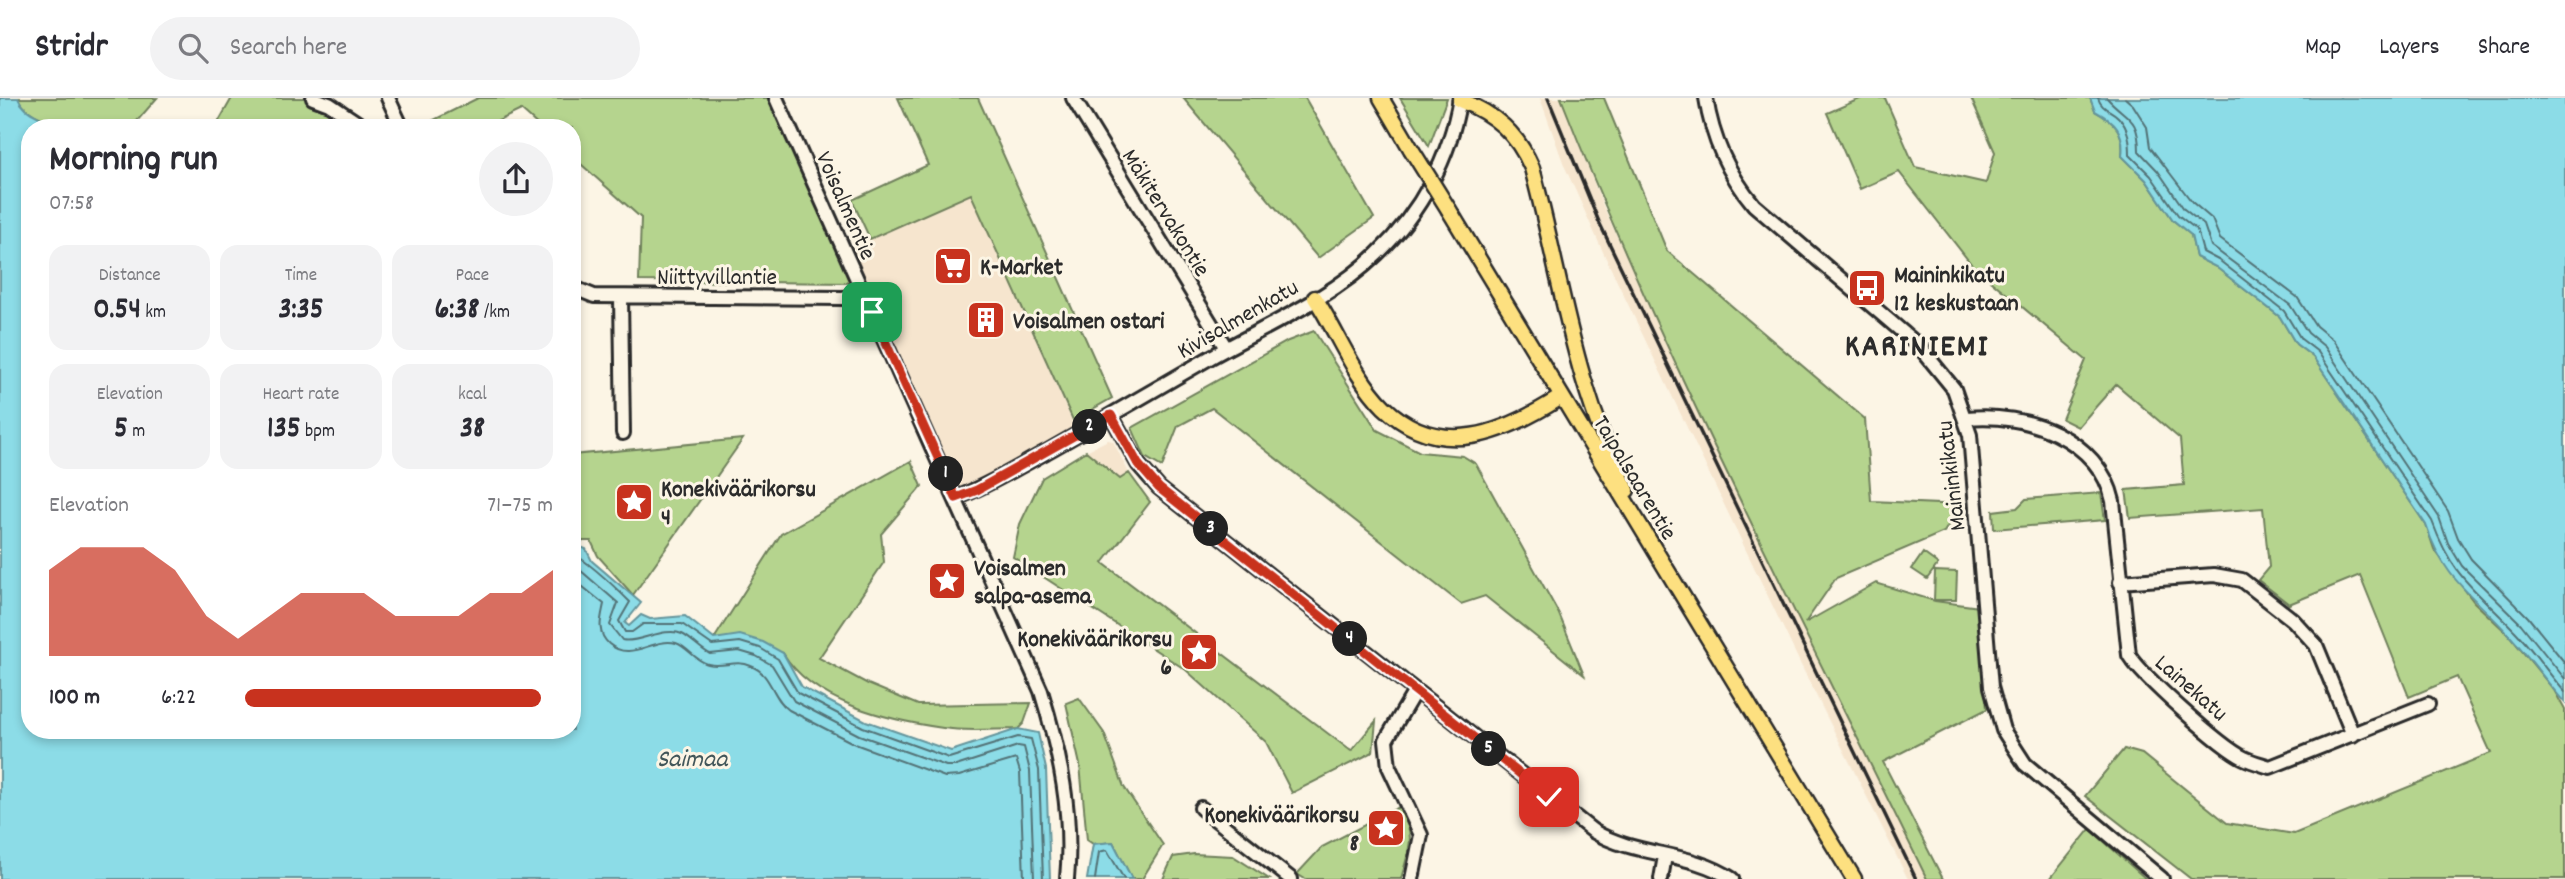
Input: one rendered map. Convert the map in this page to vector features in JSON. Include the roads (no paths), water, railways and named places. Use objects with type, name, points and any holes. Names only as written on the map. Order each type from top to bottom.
[{"type":"main road","name":"Taipalsaarentie","points":[[1381,98],[1854,879]]},
{"type":"main road","points":[[1460,99],[1500,121],[1513,134],[1528,158],[1539,191],[1573,347],[1592,413],[1605,447],[1678,591]]},
{"type":"main road","points":[[1315,298],[1370,390],[1400,420],[1420,430],[1447,437],[1492,433],[1560,397]]},
{"type":"street","points":[[313,98],[351,119]]},
{"type":"street","points":[[388,98],[398,119]]},
{"type":"street","points":[[777,100],[791,98]]},
{"type":"street","name":"Mäkitervakontie","points":[[1073,98],[1226,348]]},
{"type":"street","name":"Maininkikatu","points":[[1706,98],[1720,150],[1741,190],[1770,221],[1931,358],[1954,389],[1967,418],[1990,683],[2003,730],[2025,764],[2045,783],[2162,879]]},
{"type":"street","name":"Kivisalmenkatu","points":[[956,498],[977,490],[1315,298],[1375,256],[1420,203],[1446,150],[1460,99]]},
{"type":"street","name":"Voisalmentie","points":[[777,100],[956,498],[1044,702],[1061,762],[1067,806],[1067,879]]},
{"type":"street","name":"Niittyvillantie","points":[[581,291],[594,296],[621,297],[843,298],[863,294]]},
{"type":"street","points":[[621,297],[623,433]]},
{"type":"street","points":[[1111,415],[1138,464],[1159,488],[1593,831],[1629,848],[1703,864],[1732,879]]},
{"type":"street","name":"Lainekatu","points":[[1967,418],[1994,416],[2015,419],[2071,442],[2091,456],[2109,485],[2125,639],[2129,655],[2137,668],[2242,758],[2270,767],[2428,704]]},
{"type":"street","points":[[2120,582],[2214,575],[2242,580],[2293,620],[2316,645],[2353,735]]},
{"type":"street","points":[[1412,879],[1421,835],[1389,767],[1386,740],[1415,691]]},
{"type":"street","points":[[1200,808],[1290,879]]},
{"type":"street","points":[[1661,879],[1665,856]]},
{"type":"water","name":"Saimaa","points":[[0,98],[18,98],[29,111],[46,119],[21,119],[21,739],[581,739],[581,547],[586,549],[592,561],[641,603],[625,623],[629,626],[641,615],[650,619],[685,616],[714,639],[740,635],[763,642],[783,653],[802,687],[866,721],[951,751],[1018,729],[1038,733],[1046,769],[1050,879],[0,879]]},
{"type":"water","points":[[2090,98],[2565,98],[2565,703],[2510,636],[2451,574],[2433,544],[2426,525],[2313,357],[2296,344],[2280,317],[2216,267],[2196,257],[2191,235],[2173,220],[2146,180],[2122,156],[2120,134],[2108,119],[2095,111]]},
{"type":"water","points":[[1113,842],[1132,879],[1087,879],[1093,844]]},
{"type":"railway","points":[[1548,98],[1599,222],[1916,879]]},
{"type":"place","name":"K-Market","points":[[953,266]]},
{"type":"place","name":"Maininkikatu 12 keskustaan","points":[[1867,288]]},
{"type":"place","name":"Voisalmen ostari","points":[[986,320]]},
{"type":"place","name":"Konekiväärikorsu 4","points":[[634,502]]},
{"type":"place","name":"Voisalmen salpa-asema","points":[[947,581]]},
{"type":"place","name":"Konekiväärikorsu 6","points":[[1199,652]]},
{"type":"place","name":"Konekiväärikorsu 8","points":[[1386,828]]},
{"type":"district","name":"KARINIEMI","points":[[1917,344]]}]
